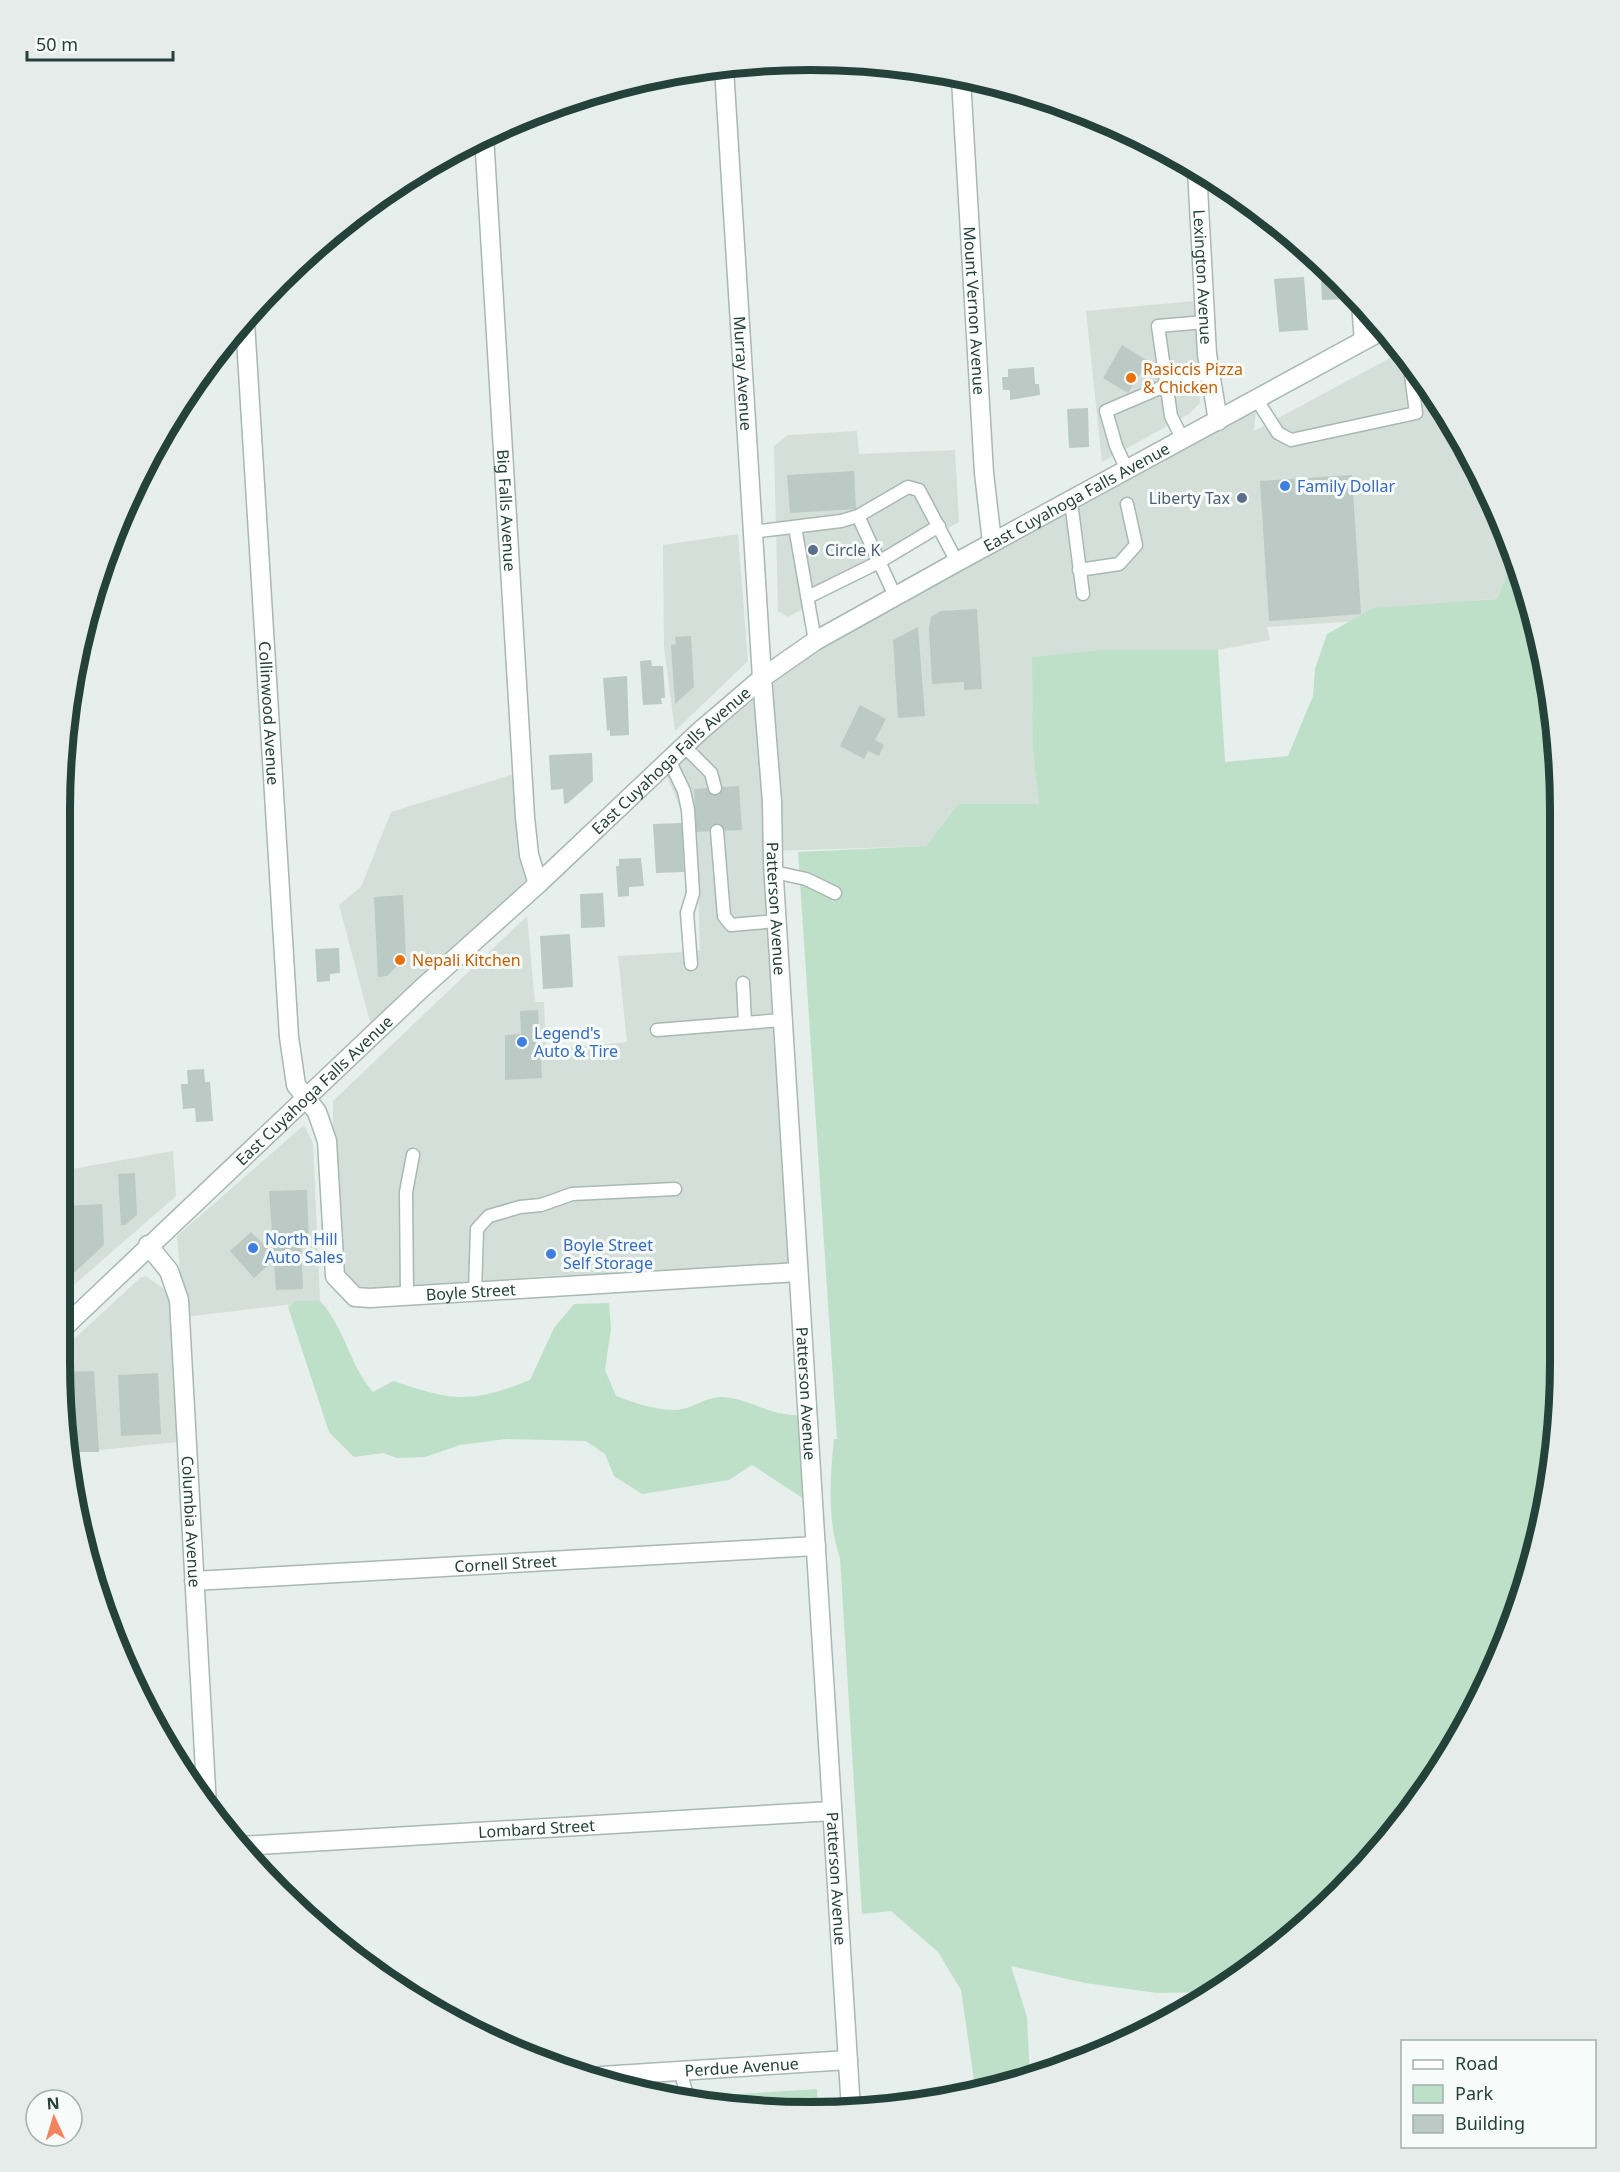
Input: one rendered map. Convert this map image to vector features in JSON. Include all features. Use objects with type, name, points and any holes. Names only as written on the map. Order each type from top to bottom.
[{"type":"street","name":"Murray Avenue","points":[[724,76],[762,678]]},
{"type":"street","name":"Mount Vernon Avenue","points":[[961,87],[984,473],[992,542]]},
{"type":"street","name":"Big Falls Avenue","points":[[485,146],[525,817],[529,855],[538,884]]},
{"type":"street","name":"Lexington Avenue","points":[[1198,181],[1209,372],[1218,421]]},
{"type":"street","name":"Collinwood Avenue","points":[[246,332],[289,1037],[292,1072],[296,1085],[307,1100]]},
{"type":"street","name":"East Cuyahoga Falls Avenue","points":[[70,1321],[148,1245],[307,1100],[421,989],[538,884],[684,746],[762,678],[815,641],[895,596],[1376,334]]},
{"type":"street","name":"Patterson Avenue","points":[[762,678],[772,802],[782,1020],[850,2100]]},
{"type":"street","name":"Boyle Street","points":[[307,1100],[317,1112],[327,1141],[335,1276],[355,1297],[798,1272]]},
{"type":"street","name":"Columbia Avenue","points":[[148,1245],[169,1271],[179,1300],[206,1788]]},
{"type":"street","name":"Cornell Street","points":[[194,1581],[816,1546]]},
{"type":"street","name":"Lombard Street","points":[[250,1845],[832,1811]]},
{"type":"street","name":"Perdue Avenue","points":[[615,2075],[848,2060]]},
{"type":"lane","points":[[1359,314],[1361,342]]},
{"type":"lane","points":[[1183,440],[1171,416],[1158,326],[1205,322]]},
{"type":"lane","points":[[1127,470],[1116,446],[1106,411],[1167,385],[1209,372]]},
{"type":"lane","points":[[1257,399],[1278,433],[1291,440],[1416,413],[1412,380]]},
{"type":"lane","points":[[752,532],[841,521],[858,516],[908,487],[919,490],[957,562]]},
{"type":"lane","points":[[1071,502],[1083,594]]},
{"type":"lane","points":[[1080,570],[1119,564],[1136,545],[1127,504]]},
{"type":"lane","points":[[858,516],[895,596]]},
{"type":"lane","points":[[807,597],[879,562],[939,526]]},
{"type":"lane","points":[[795,527],[815,641]]},
{"type":"lane","points":[[684,746],[711,773],[714,788]]},
{"type":"lane","points":[[669,760],[684,791],[688,810],[693,893],[687,913],[691,964]]},
{"type":"lane","points":[[717,831],[724,915],[731,925],[777,921]]},
{"type":"lane","points":[[774,872],[806,879],[835,893]]},
{"type":"lane","points":[[743,982],[745,1023]]},
{"type":"lane","points":[[657,1030],[782,1020]]},
{"type":"lane","points":[[407,1295],[406,1192],[413,1155]]},
{"type":"lane","points":[[475,1292],[477,1229],[489,1216],[572,1194],[675,1189]]},
{"type":"lane","points":[[680,2070],[686,2090]]},
{"type":"shaded area","points":[[1194,301],[1200,403],[1189,414],[1102,462],[1086,311]]},
{"type":"shaded area","points":[[1394,356],[1425,399],[1450,440],[1493,527],[1509,569],[1497,599],[1475,600],[1476,610],[1468,614],[1267,627],[1270,640],[1218,650],[1102,650],[1033,752],[1039,804],[958,804],[926,846],[773,851],[762,678],[1257,400],[1254,431]]},
{"type":"shaded area","points":[[857,431],[859,454],[955,450],[959,522],[788,617],[778,611],[774,446],[788,435]]},
{"type":"shaded area","points":[[738,534],[748,661],[675,731],[664,648],[663,545]]},
{"type":"shaded area","points":[[758,686],[792,1267],[545,1276],[376,1290],[353,1289],[344,1271],[333,1150],[333,1101],[527,916],[535,1002],[544,1002],[546,1050],[627,1042],[618,956],[700,951],[697,848],[665,772]]},
{"type":"shaded area","points":[[517,773],[532,882],[372,1029],[339,905],[361,887],[391,812]]},
{"type":"shaded area","points":[[304,1125],[313,1143],[320,1301],[184,1317],[177,1236]]},
{"type":"shaded area","points":[[173,1151],[176,1196],[74,1285],[70,1283],[70,1169]]},
{"type":"shaded area","points":[[146,1276],[168,1292],[176,1349],[177,1442],[76,1453],[72,1410],[70,1343],[140,1278]]},
{"type":"green space","points":[[1509,569],[1535,666],[1543,713],[1550,810],[1550,1362],[1548,1410],[1535,1506],[1510,1600],[1473,1689],[1425,1773],[1366,1850],[1298,1918],[1260,1949],[1196,1992],[1157,1993],[1085,1983],[1011,1966],[1027,2017],[1030,2067],[974,2082],[961,1990],[938,1952],[891,1911],[862,1914],[840,1558],[831,1514],[831,1469],[834,1439],[837,1439],[798,852],[926,846],[958,804],[1039,804],[1033,752],[1032,657],[1102,650],[1218,650],[1225,762],[1288,756],[1313,696],[1315,669],[1327,634],[1373,608],[1497,599]]},
{"type":"green space","points":[[295,1301],[320,1301],[335,1322],[358,1370],[373,1392],[393,1381],[431,1393],[462,1397],[492,1393],[530,1380],[554,1328],[574,1304],[609,1303],[611,1328],[605,1370],[616,1396],[666,1410],[688,1408],[713,1398],[733,1398],[770,1411],[802,1415],[810,1503],[752,1465],[729,1480],[642,1494],[614,1476],[605,1454],[586,1441],[506,1439],[460,1445],[425,1457],[397,1458],[383,1453],[354,1457],[329,1432],[288,1307]]},
{"type":"green space","points":[[817,2089],[818,2102],[762,2100],[717,2095]]},
{"type":"building","points":[[1321,275],[1345,299],[1322,300]]},
{"type":"building","points":[[1304,277],[1308,330],[1279,332],[1274,279]]},
{"type":"building","points":[[1122,345],[1148,361],[1128,393],[1103,378]]},
{"type":"building","points":[[1034,367],[1035,384],[1039,384],[1040,395],[1010,400],[1010,390],[1003,390],[1002,377],[1008,377],[1008,369]]},
{"type":"building","points":[[1088,408],[1089,447],[1069,448],[1067,409]]},
{"type":"building","points":[[854,471],[856,509],[790,513],[787,475]]},
{"type":"building","points":[[1352,475],[1361,614],[1269,621],[1260,481]]},
{"type":"building","points":[[977,609],[982,689],[964,690],[964,682],[932,684],[929,628],[931,617],[941,611]]},
{"type":"building","points":[[918,627],[925,716],[898,718],[893,640]]},
{"type":"building","points":[[691,636],[694,687],[675,704],[671,645],[676,644],[675,637]]},
{"type":"building","points":[[651,660],[652,666],[663,666],[665,698],[661,698],[662,704],[643,705],[640,661]]},
{"type":"building","points":[[627,676],[629,735],[610,736],[610,730],[607,731],[603,678]]},
{"type":"building","points":[[860,705],[886,719],[875,740],[884,745],[879,756],[868,751],[864,759],[840,746]]},
{"type":"building","points":[[592,753],[593,781],[564,804],[563,789],[551,790],[549,755]]},
{"type":"building","points":[[739,786],[742,830],[696,832],[694,789]]},
{"type":"building","points":[[682,823],[684,872],[656,873],[653,824]]},
{"type":"building","points":[[641,858],[644,886],[629,887],[629,896],[618,897],[616,866],[619,866],[619,859]]},
{"type":"building","points":[[603,893],[605,927],[581,928],[580,894]]},
{"type":"building","points":[[403,895],[406,957],[387,976],[378,977],[374,897]]},
{"type":"building","points":[[570,934],[573,987],[543,989],[540,936]]},
{"type":"building","points":[[339,948],[340,973],[330,974],[330,981],[317,982],[315,949]]},
{"type":"building","points":[[538,1010],[542,1078],[505,1080],[505,1035],[521,1034],[520,1011]]},
{"type":"building","points":[[204,1069],[205,1082],[210,1082],[213,1121],[196,1122],[195,1108],[183,1109],[181,1084],[188,1084],[187,1070]]},
{"type":"building","points":[[135,1173],[137,1215],[125,1225],[121,1225],[118,1174]]},
{"type":"building","points":[[307,1190],[309,1244],[301,1244],[303,1289],[276,1290],[269,1191]]},
{"type":"building","points":[[102,1204],[104,1245],[75,1272],[70,1272],[70,1206]]},
{"type":"building","points":[[251,1232],[271,1251],[271,1263],[254,1278],[230,1251]]},
{"type":"building","points":[[94,1371],[99,1452],[76,1452],[70,1372]]},
{"type":"building","points":[[158,1373],[161,1434],[121,1436],[118,1375]]},
{"type":"place","name":"Rasiccis Pizza & Chicken","points":[[1131,378]]},
{"type":"place","name":"Family Dollar","points":[[1285,486]]},
{"type":"place","name":"Liberty Tax","points":[[1242,498]]},
{"type":"place","name":"Circle K","points":[[813,550]]},
{"type":"place","name":"Nepali Kitchen","points":[[400,960]]},
{"type":"place","name":"Legend's Auto & Tire","points":[[522,1042]]},
{"type":"place","name":"North Hill Auto Sales","points":[[253,1248]]},
{"type":"place","name":"Boyle Street Self Storage","points":[[551,1254]]}]
